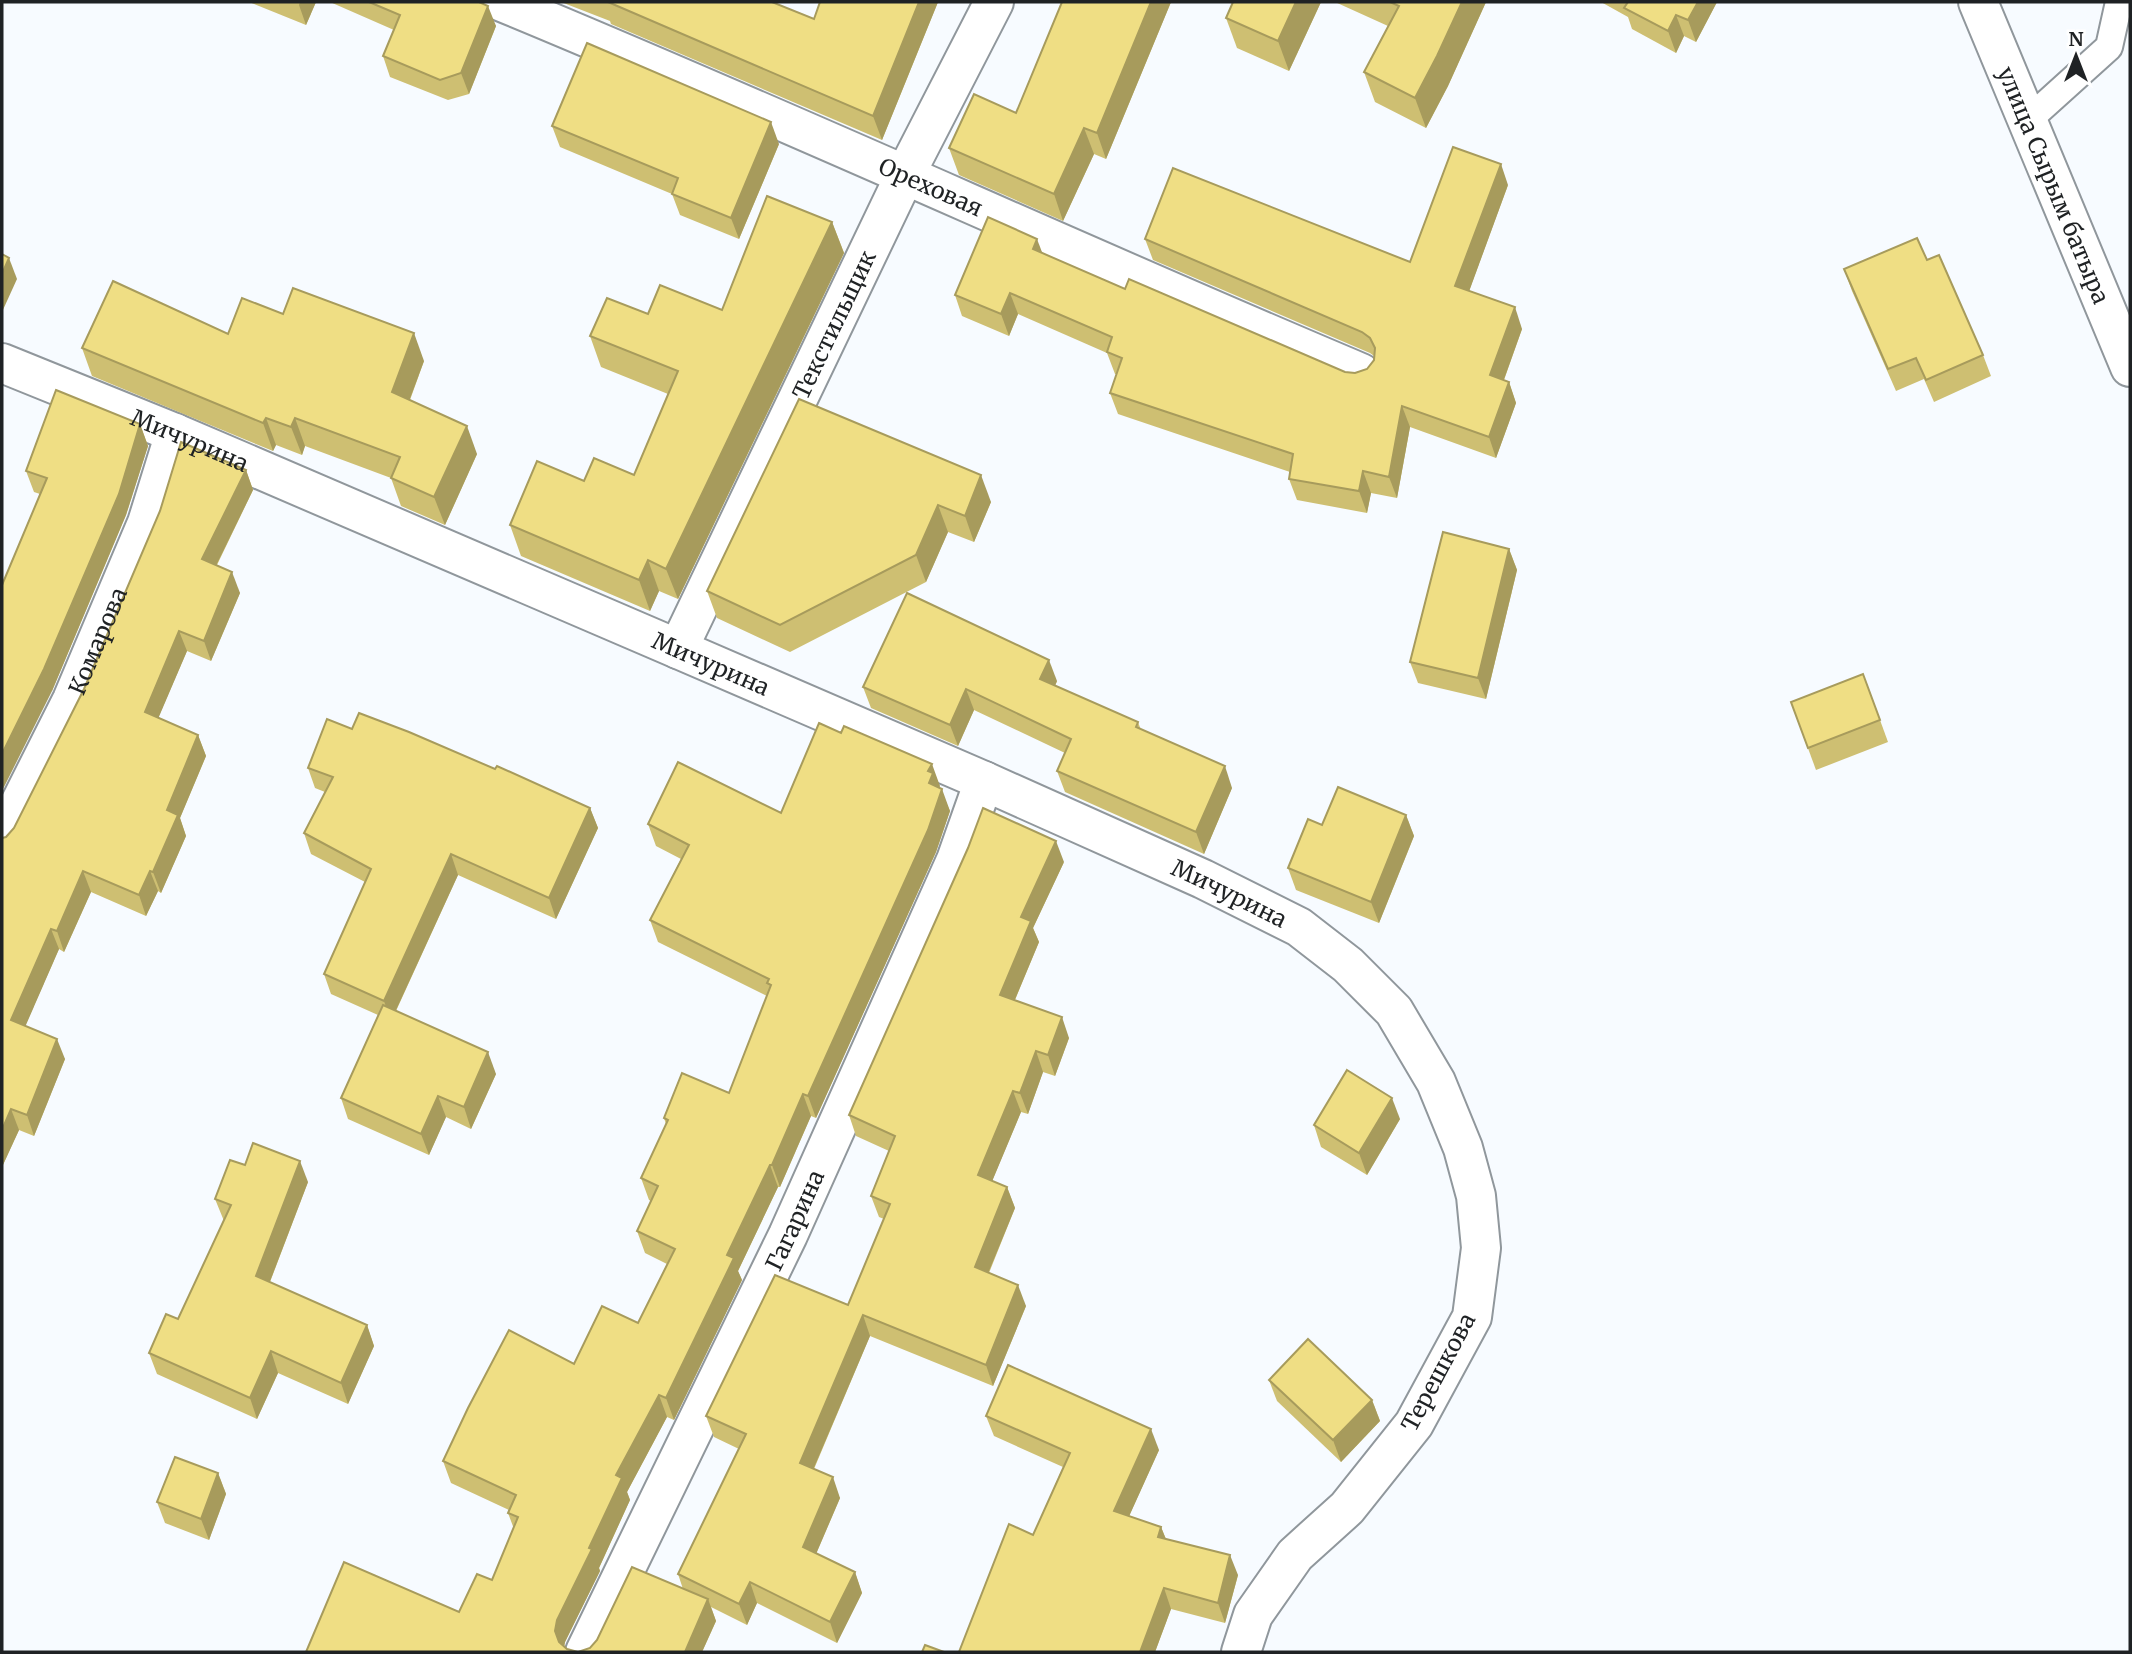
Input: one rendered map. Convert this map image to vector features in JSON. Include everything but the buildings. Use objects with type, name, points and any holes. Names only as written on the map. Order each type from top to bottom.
[{"type":"street","name":"Ореховая","points":[[502,2],[906,173],[1168,292],[1361,373]]},
{"type":"street","name":"Текстильщик","points":[[678,649],[906,173],[994,2]]},
{"type":"street","name":"улица Сырым батыра","points":[[1978,2],[2130,367]]},
{"type":"street","name":"Мичурина","points":[[2,363],[175,433],[984,780],[1203,879],[1299,927],[1348,965],[1394,1012]]},
{"type":"street","name":"Комарова","points":[[2,839],[72,700],[147,523],[175,433]]},
{"type":"street","name":"Гагарина","points":[[585,1652],[788,1235],[956,860],[984,780]]},
{"type":"street","name":"Терешкова","points":[[1241,1652],[1253,1615],[1295,1555],[1347,1508],[1413,1424],[1472,1317],[1481,1248],[1476,1196],[1463,1148],[1436,1082],[1394,1012]]},
{"type":"lane","points":[[2028,120],[2109,47],[2119,2]]}]
